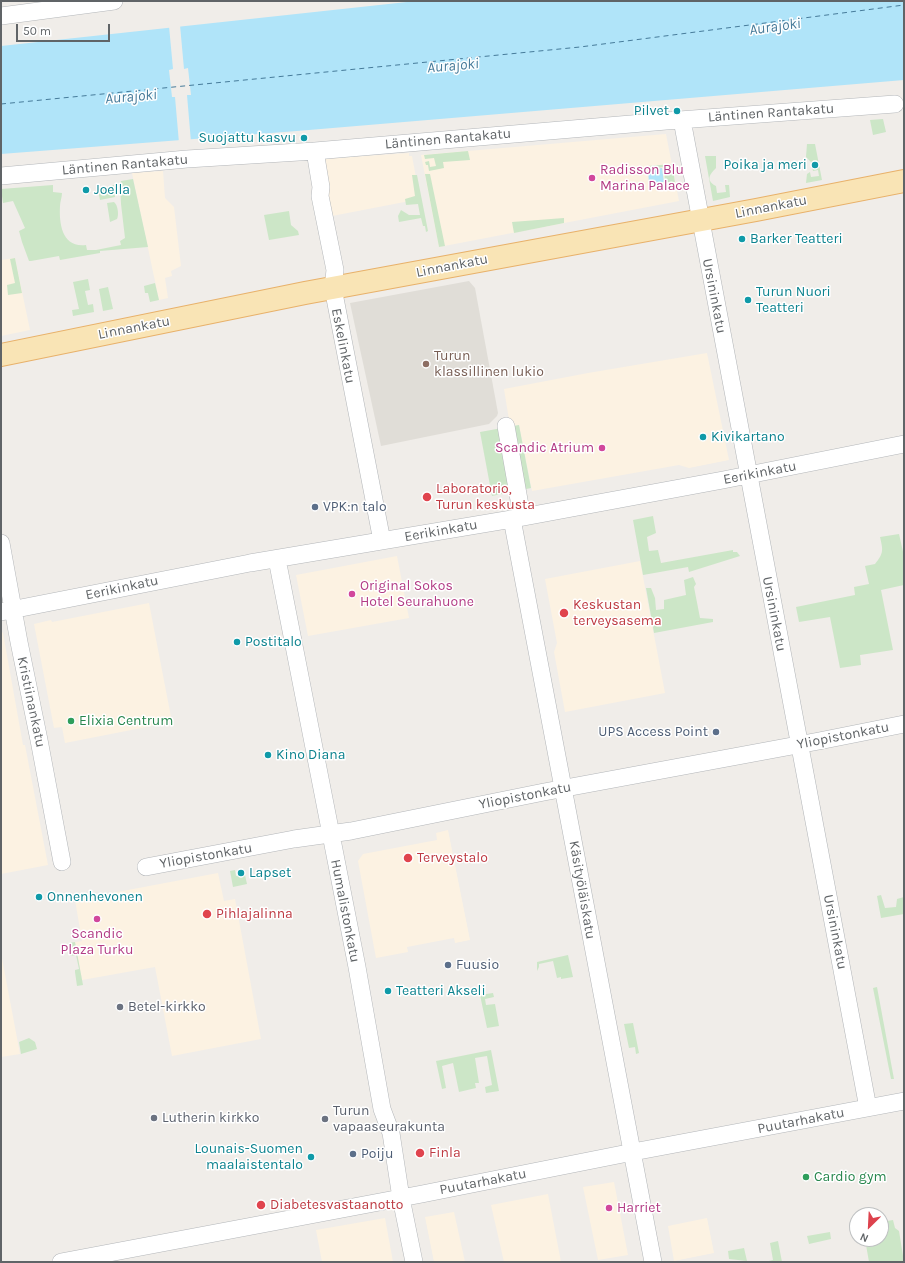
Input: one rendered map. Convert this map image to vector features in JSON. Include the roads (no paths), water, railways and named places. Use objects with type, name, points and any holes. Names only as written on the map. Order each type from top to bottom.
[{"type":"main road","name":"Linnankatu","points":[[1,355],[333,288],[904,182]]},
{"type":"street","points":[[1,16],[114,1]]},
{"type":"street","name":"Läntinen Rantakatu","points":[[1,176],[187,159],[315,151],[682,120],[895,104]]},
{"type":"street","name":"Ursininkatu","points":[[682,120],[868,1108]]},
{"type":"street","name":"Eskelinkatu","points":[[315,151],[321,187],[320,196],[335,270],[333,288],[382,541]]},
{"type":"street","name":"Käsityöläiskatu","points":[[506,426],[517,518],[563,789],[653,1262]]},
{"type":"street","name":"Eerikinkatu","points":[[8,611],[161,580],[517,518],[904,444]]},
{"type":"street","name":"Kristiinankatu","points":[[1,542],[8,611],[19,642],[62,862]]},
{"type":"street","name":"Humalistonkatu","points":[[277,559],[358,974],[382,1109],[391,1133],[401,1198],[414,1262]]},
{"type":"street","name":"Yliopistonkatu","points":[[146,867],[330,834],[904,724]]},
{"type":"street","name":"Puutarhakatu","points":[[62,1262],[401,1198],[633,1152],[904,1102]]},
{"type":"water","name":"Aurajoki","points":[[416,1],[904,1],[904,80],[297,131],[1,154],[1,46]]},
{"type":"water","points":[[662,168],[664,182],[649,183],[648,170]]},
{"type":"place","name":"Pilvet","points":[[677,111]]},
{"type":"place","name":"Suojattu kasvu","points":[[304,138]]},
{"type":"place","name":"Poika ja meri","points":[[815,165]]},
{"type":"place","name":"Radisson Blu Marina Palace","points":[[592,178]]},
{"type":"place","name":"Joella","points":[[86,190]]},
{"type":"place","name":"Barker Teatteri","points":[[742,239]]},
{"type":"place","name":"Turun Nuori Teatteri","points":[[748,300]]},
{"type":"place","name":"Turun klassillinen lukio","points":[[426,364]]},
{"type":"place","name":"Kivikartano","points":[[703,437]]},
{"type":"place","name":"Scandic Atrium","points":[[602,448]]},
{"type":"place","name":"Laboratorio, Turun keskusta","points":[[427,497]]},
{"type":"place","name":"VPK:n talo","points":[[315,507]]},
{"type":"place","name":"Original Sokos Hotel Seurahuone","points":[[352,594]]},
{"type":"place","name":"Keskustan terveysasema","points":[[564,613]]},
{"type":"place","name":"Postitalo","points":[[237,642]]},
{"type":"place","name":"Elixia Centrum","points":[[71,721]]},
{"type":"place","name":"UPS Access Point","points":[[716,732]]},
{"type":"place","name":"Kino Diana","points":[[268,755]]},
{"type":"place","name":"Terveystalo","points":[[408,858]]},
{"type":"place","name":"Lapset","points":[[241,873]]},
{"type":"place","name":"Onnenhevonen","points":[[39,897]]},
{"type":"place","name":"Pihlajalinna","points":[[207,914]]},
{"type":"place","name":"Scandic Plaza Turku","points":[[97,919]]},
{"type":"place","name":"Fuusio","points":[[448,965]]},
{"type":"place","name":"Teatteri Akseli","points":[[388,991]]},
{"type":"place","name":"Betel-kirkko","points":[[120,1007]]},
{"type":"place","name":"Lutherin kirkko","points":[[154,1118]]},
{"type":"place","name":"Turun vapaaseurakunta","points":[[325,1119]]},
{"type":"place","name":"Finla","points":[[420,1153]]},
{"type":"place","name":"Poiju","points":[[353,1154]]},
{"type":"place","name":"Lounais-Suomen maalaistentalo","points":[[311,1157]]},
{"type":"place","name":"Cardio gym","points":[[806,1177]]},
{"type":"place","name":"Diabetesvastaanotto","points":[[261,1205]]},
{"type":"place","name":"Harriet","points":[[609,1208]]}]
